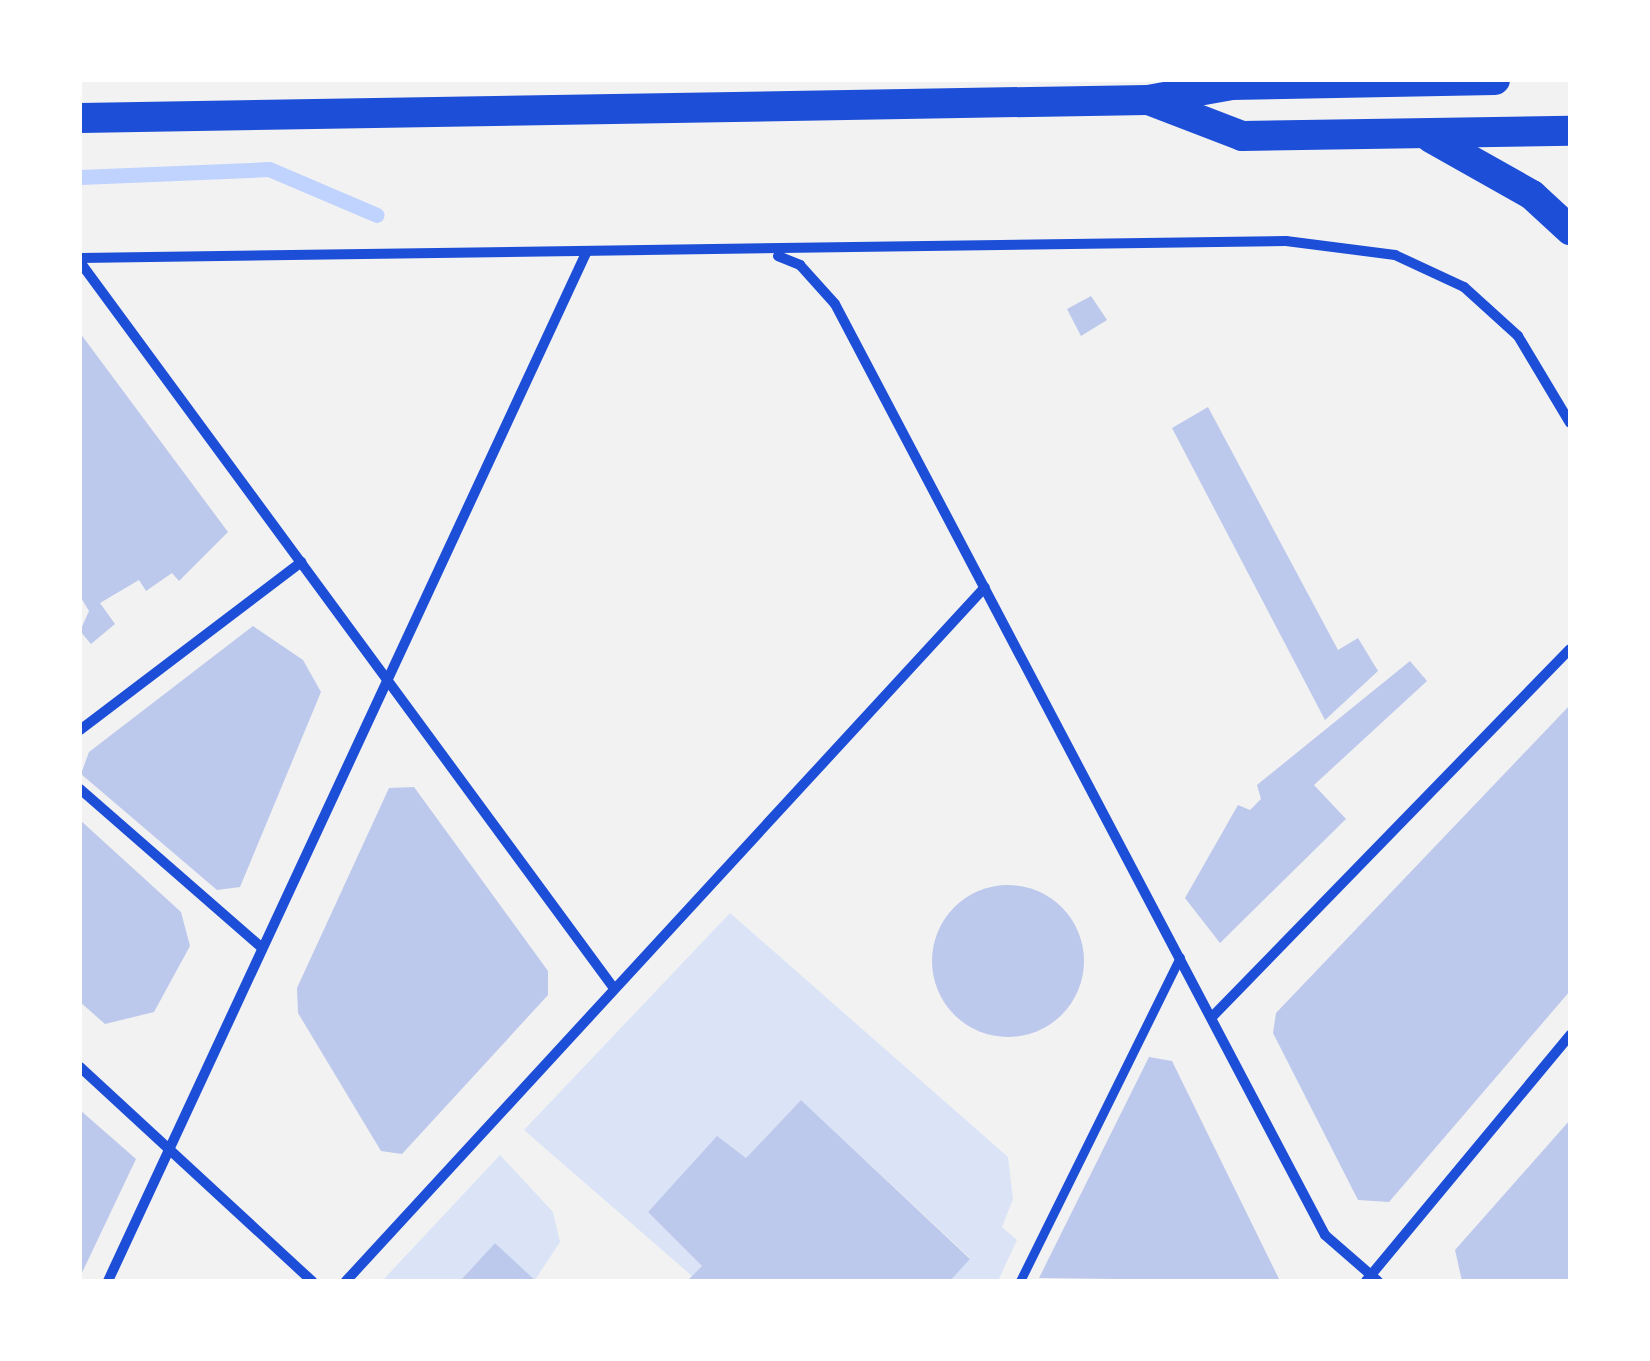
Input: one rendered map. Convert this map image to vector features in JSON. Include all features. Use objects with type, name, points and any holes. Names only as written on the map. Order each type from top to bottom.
[{"type":"highway","points":[[80,118],[1148,100],[1231,85],[1495,80]]},
{"type":"highway","points":[[1148,100],[1242,136],[1570,131]]},
{"type":"highway","points":[[1424,135],[1532,195],[1570,230]]},
{"type":"street","points":[[80,260],[588,251],[772,254],[1286,241],[1394,254],[1464,287],[1518,336],[1570,423]]},
{"type":"street","points":[[108,1281],[166,1146],[588,251]]},
{"type":"street","points":[[772,254],[800,266],[835,304],[1326,1235],[1372,1279],[1570,1035]]},
{"type":"street","points":[[80,260],[613,986]]},
{"type":"street","points":[[80,730],[302,562]]},
{"type":"street","points":[[346,1281],[613,986],[985,587]]},
{"type":"street","points":[[1212,1017],[1570,649]]},
{"type":"street","points":[[80,789],[261,947]]},
{"type":"street","points":[[1020,1281],[1180,956]]},
{"type":"street","points":[[80,1067],[312,1281]]},
{"type":"shaded area","points":[[730,913],[1008,1157],[1013,1199],[1002,1227],[1017,1240],[998,1281],[950,1281],[970,1258],[801,1100],[746,1158],[717,1137],[648,1212],[702,1266],[692,1276],[524,1130]]},
{"type":"shaded area","points":[[500,1155],[553,1212],[560,1242],[535,1280],[495,1243],[460,1281],[382,1281]]},
{"type":"building","points":[[1091,296],[1107,320],[1081,336],[1067,309]]},
{"type":"building","points":[[80,333],[228,532],[179,581],[172,573],[146,591],[139,580],[100,603],[115,624],[91,644],[80,631],[89,611],[80,596]]},
{"type":"building","points":[[1208,407],[1338,650],[1358,638],[1378,671],[1325,720],[1172,428]]},
{"type":"building","points":[[253,626],[303,660],[321,692],[240,887],[217,890],[81,774],[89,752]]},
{"type":"building","points":[[1410,661],[1427,681],[1314,785],[1346,819],[1220,943],[1185,898],[1238,805],[1250,810],[1261,799],[1257,785]]},
{"type":"building","points":[[1570,705],[1570,991],[1389,1202],[1358,1200],[1273,1033],[1276,1013]]},
{"type":"building","points":[[414,787],[548,971],[548,995],[402,1154],[381,1151],[298,1013],[297,988],[389,788]]},
{"type":"building","points":[[80,820],[181,912],[190,946],[154,1012],[105,1024],[80,1002]]},
{"type":"building","points":[[1008,885],[1037,891],[1062,907],[1078,932],[1084,961],[1078,990],[1062,1015],[1037,1031],[1008,1037],[979,1031],[954,1015],[938,990],[932,961],[938,932],[954,907],[979,891]]},
{"type":"building","points":[[1149,1057],[1172,1061],[1280,1281],[1039,1278]]},
{"type":"building","points":[[801,1100],[970,1259],[950,1281],[687,1281],[702,1266],[648,1212],[717,1136],[746,1158]]},
{"type":"building","points":[[80,1110],[136,1159],[80,1277]]},
{"type":"building","points":[[1570,1120],[1570,1281],[1462,1281],[1455,1250]]},
{"type":"building","points":[[495,1243],[536,1281],[460,1281]]},
{"type":"waterway","points":[[80,177],[269,169],[377,215]]}]
